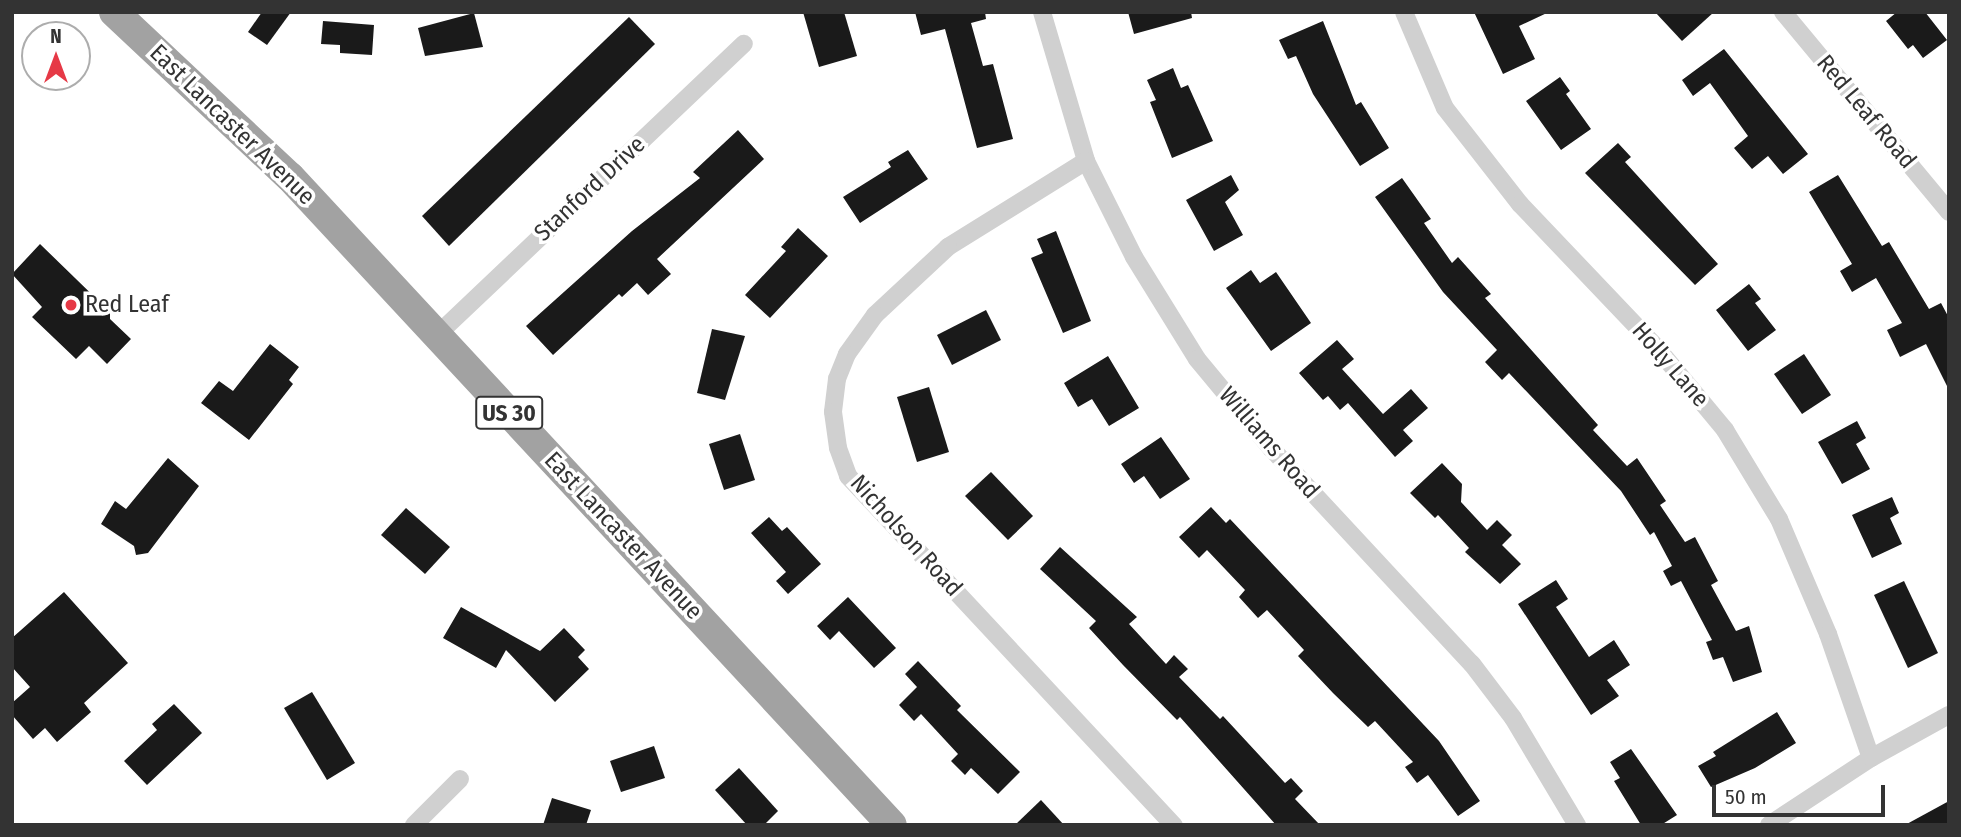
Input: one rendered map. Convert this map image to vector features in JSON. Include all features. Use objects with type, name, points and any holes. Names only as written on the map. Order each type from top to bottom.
[{"type":"highway","name":"East Lancaster Avenue","points":[[114,12],[290,177],[892,825]]},
{"type":"street","name":"Williams Road","points":[[1042,12],[1086,161],[1134,257],[1197,359],[1271,448],[1472,664],[1513,718],[1577,825]]},
{"type":"street","name":"Holly Lane","points":[[1404,12],[1446,108],[1520,204],[1657,348],[1725,430],[1779,519],[1828,634],[1871,758]]},
{"type":"street","name":"Red Leaf Road","points":[[1783,12],[1949,212]]},
{"type":"street","name":"Stanford Drive","points":[[437,334],[744,44]]},
{"type":"street","name":"Nicholson Road","points":[[1086,161],[948,247],[875,315],[847,354],[837,379],[834,424],[848,476],[1174,825]]},
{"type":"street","points":[[1769,825],[1871,758],[1949,715]]},
{"type":"street","points":[[414,825],[460,779]]},
{"type":"building","points":[[262,12],[291,12],[267,45],[248,32]]},
{"type":"building","points":[[803,12],[844,12],[857,56],[819,67]]},
{"type":"building","points":[[915,12],[985,12],[986,19],[971,23],[983,66],[993,64],[1013,139],[977,148],[945,29],[921,35]]},
{"type":"building","points":[[1128,12],[1191,12],[1192,18],[1134,34]]},
{"type":"building","points":[[1474,12],[1549,12],[1519,26],[1535,59],[1503,74]]},
{"type":"building","points":[[1655,12],[1714,12],[1682,41]]},
{"type":"building","points":[[1897,12],[1925,12],[1947,40],[1923,58],[1913,45],[1908,49],[1886,21]]},
{"type":"building","points":[[474,13],[483,47],[425,56],[418,28]]},
{"type":"building","points":[[629,17],[655,44],[449,246],[422,216]]},
{"type":"building","points":[[323,21],[374,25],[372,55],[340,53],[340,45],[321,44]]},
{"type":"building","points":[[1323,21],[1356,105],[1361,102],[1389,148],[1360,166],[1313,94],[1296,56],[1288,59],[1279,40]]},
{"type":"building","points":[[1724,49],[1808,154],[1783,174],[1768,156],[1752,169],[1734,148],[1748,136],[1710,83],[1693,96],[1682,80]]},
{"type":"building","points":[[1173,68],[1181,88],[1188,85],[1213,141],[1172,158],[1150,102],[1156,100],[1147,80]]},
{"type":"building","points":[[1560,77],[1570,91],[1566,94],[1591,129],[1561,150],[1526,101]]},
{"type":"building","points":[[738,130],[764,159],[657,259],[671,274],[648,295],[637,283],[622,297],[619,294],[553,355],[526,326],[632,231],[700,178],[693,172]]},
{"type":"building","points":[[1618,143],[1631,157],[1625,162],[1718,264],[1695,285],[1585,173]]},
{"type":"building","points":[[908,150],[928,179],[860,223],[843,197],[891,167],[888,162]]},
{"type":"building","points":[[1231,175],[1239,190],[1225,202],[1243,235],[1214,251],[1186,200]]},
{"type":"building","points":[[1838,175],[1882,246],[1889,242],[1929,309],[1941,303],[1949,318],[1949,390],[1926,344],[1900,357],[1887,330],[1902,323],[1876,278],[1852,292],[1840,271],[1852,264],[1809,192]]},
{"type":"building","points":[[1402,178],[1431,219],[1424,223],[1452,263],[1458,257],[1491,294],[1485,298],[1598,425],[1593,430],[1627,466],[1637,458],[1666,501],[1660,505],[1685,542],[1695,537],[1718,581],[1711,585],[1736,631],[1749,626],[1762,672],[1733,682],[1723,657],[1713,660],[1706,642],[1712,640],[1681,581],[1671,586],[1663,571],[1672,566],[1654,532],[1650,535],[1621,491],[1509,373],[1502,380],[1485,362],[1497,350],[1443,292],[1375,197]]},
{"type":"building","points":[[798,228],[828,256],[770,318],[745,295],[786,251],[781,247]]},
{"type":"building","points":[[1056,231],[1091,321],[1063,333],[1031,258],[1043,253],[1037,239]]},
{"type":"building","name":"Red Leaf","points":[[40,244],[110,312],[110,319],[131,339],[107,364],[89,346],[76,359],[32,317],[42,307],[12,274]]},
{"type":"building","points":[[1251,270],[1260,283],[1276,272],[1311,323],[1271,351],[1226,288]]},
{"type":"building","points":[[1749,284],[1761,299],[1755,303],[1776,330],[1748,351],[1716,310]]},
{"type":"building","points":[[986,310],[1001,340],[952,365],[937,335]]},
{"type":"building","points":[[712,329],[745,336],[725,400],[697,393]]},
{"type":"building","points":[[1337,340],[1354,359],[1342,369],[1383,414],[1411,389],[1428,408],[1403,430],[1413,441],[1395,457],[1348,403],[1340,410],[1328,396],[1323,400],[1299,373]]},
{"type":"building","points":[[270,344],[299,367],[289,380],[293,384],[249,440],[201,403],[219,381],[233,391]]},
{"type":"building","points":[[1804,354],[1831,395],[1802,414],[1774,374]]},
{"type":"building","points":[[1108,356],[1139,408],[1109,426],[1092,399],[1078,407],[1064,383]]},
{"type":"building","points":[[929,387],[949,452],[917,462],[897,397]]},
{"type":"building","points":[[1857,421],[1866,438],[1856,444],[1870,469],[1842,484],[1818,442]]},
{"type":"building","points":[[740,434],[755,480],[724,490],[709,444]]},
{"type":"building","points":[[1161,437],[1190,479],[1160,499],[1144,476],[1134,483],[1121,464]]},
{"type":"building","points":[[168,458],[199,486],[148,553],[136,555],[134,546],[101,524],[115,501],[126,509]]},
{"type":"building","points":[[1442,463],[1462,484],[1461,502],[1487,530],[1497,520],[1512,535],[1502,545],[1521,564],[1500,584],[1465,552],[1469,548],[1438,515],[1435,518],[1410,493]]},
{"type":"building","points":[[991,472],[1033,516],[1008,540],[965,496]]},
{"type":"building","points":[[1892,497],[1899,513],[1890,518],[1902,544],[1872,558],[1852,515]]},
{"type":"building","points":[[1211,507],[1226,523],[1230,519],[1439,741],[1480,801],[1458,816],[1428,775],[1417,783],[1405,767],[1413,762],[1375,721],[1368,727],[1333,693],[1298,656],[1304,650],[1267,610],[1258,618],[1239,597],[1245,590],[1207,550],[1199,558],[1179,537]]},
{"type":"building","points":[[406,508],[450,547],[425,574],[381,535]]},
{"type":"building","points":[[769,517],[782,531],[787,527],[821,564],[788,594],[776,581],[786,572],[751,533]]},
{"type":"building","points":[[1060,547],[1137,617],[1129,624],[1166,664],[1174,655],[1188,669],[1179,677],[1220,719],[1223,716],[1285,783],[1291,778],[1303,791],[1295,799],[1320,825],[1276,825],[1180,717],[1177,720],[1123,665],[1089,628],[1096,621],[1040,569]]},
{"type":"building","points":[[1556,580],[1568,599],[1556,607],[1589,657],[1614,640],[1630,665],[1607,680],[1619,696],[1591,715],[1518,604]]},
{"type":"building","points":[[1904,581],[1938,653],[1908,668],[1874,595]]},
{"type":"building","points":[[64,592],[128,663],[84,703],[91,712],[57,742],[45,728],[33,739],[12,715],[12,703],[30,687],[12,667],[12,638]]},
{"type":"building","points":[[848,597],[896,648],[874,668],[839,631],[830,640],[817,626]]},
{"type":"building","points":[[461,607],[540,651],[564,628],[585,650],[578,657],[589,669],[555,702],[506,650],[496,668],[443,638]]},
{"type":"building","points":[[918,661],[961,706],[957,710],[1020,772],[998,794],[971,768],[965,775],[951,761],[958,754],[921,714],[914,721],[899,705],[917,687],[905,674]]},
{"type":"building","points":[[312,692],[355,763],[327,780],[284,708]]},
{"type":"building","points":[[174,704],[202,733],[147,785],[124,761],[157,730],[152,724]]},
{"type":"building","points":[[1777,712],[1796,743],[1755,768],[1711,787],[1698,766],[1716,756],[1713,752]]},
{"type":"building","points":[[654,746],[665,778],[621,792],[610,761]]},
{"type":"building","points":[[1631,749],[1677,815],[1661,825],[1641,825],[1614,781],[1620,778],[1610,762]]},
{"type":"building","points":[[739,768],[778,811],[764,825],[747,825],[715,790]]},
{"type":"building","points":[[552,798],[591,810],[586,825],[543,825]]},
{"type":"building","points":[[1041,800],[1064,825],[1015,825]]},
{"type":"building","points":[[1949,801],[1949,825],[1905,825]]},
{"type":"place","name":"Red Leaf","points":[[71,305]]}]
